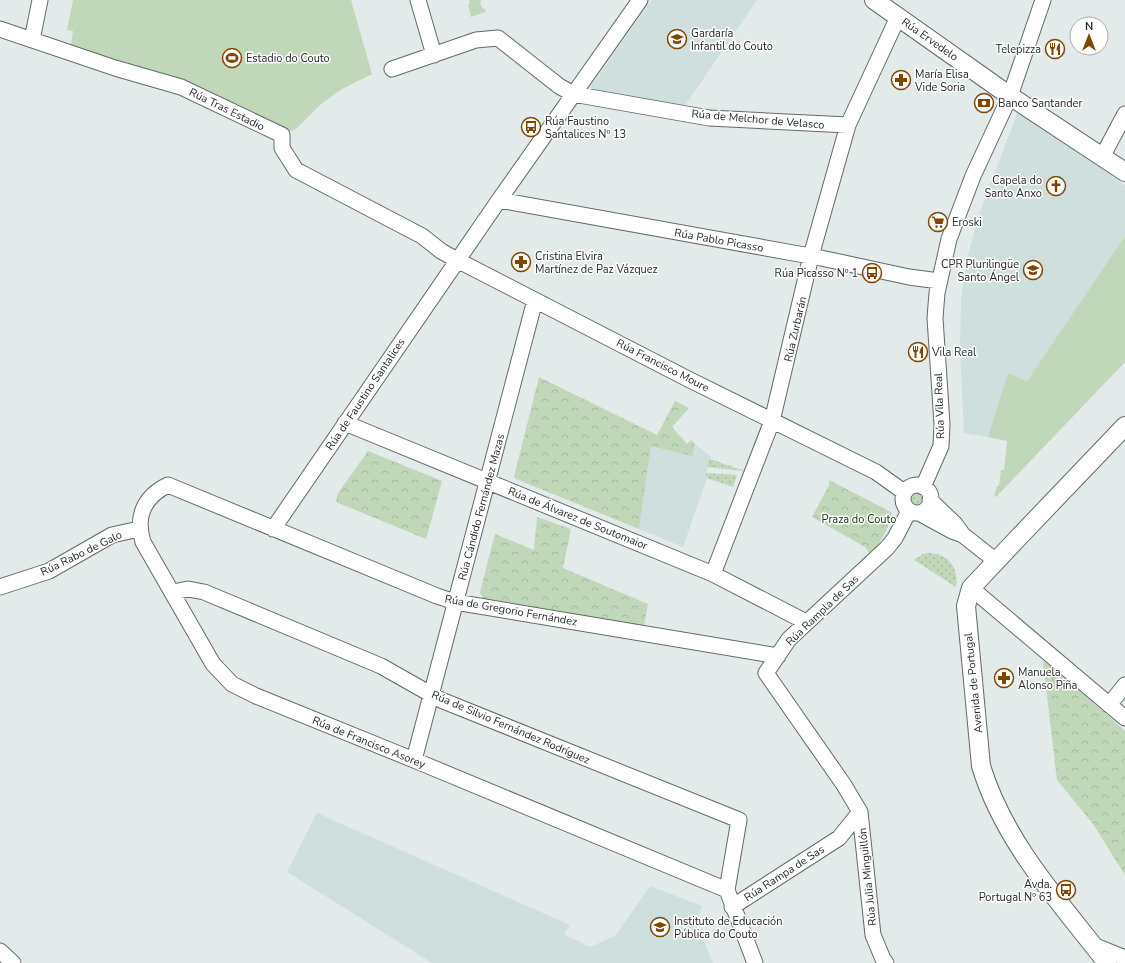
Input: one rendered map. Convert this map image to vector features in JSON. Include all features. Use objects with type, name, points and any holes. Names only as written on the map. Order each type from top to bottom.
[{"type":"street","points":[[32,40],[40,0]]},
{"type":"street","points":[[418,0],[434,55]]},
{"type":"street","name":"Rúa de Faustino Santalices","points":[[273,529],[499,200],[640,0]]},
{"type":"street","name":"Rúa Ervedelo","points":[[874,0],[1010,96],[1125,172]]},
{"type":"street","name":"Rúa Vila Real","points":[[927,493],[941,446],[942,424],[935,318],[939,281],[949,239],[965,197],[1010,96],[1043,0]]},
{"type":"street","name":"Rúa Zurbarán","points":[[713,574],[772,421],[811,256],[848,125],[898,17]]},
{"type":"street","name":"Rúa Tras Estadio","points":[[0,29],[115,68],[181,87],[282,135],[282,148],[296,170],[422,236]]},
{"type":"street","points":[[392,69],[476,40],[498,38],[559,86],[573,94]]},
{"type":"street","name":"Rúa de Melchor de Velasco","points":[[573,94],[709,118],[848,125]]},
{"type":"street","points":[[1102,157],[1125,114]]},
{"type":"street","name":"Rúa Pablo Picasso","points":[[499,200],[811,256],[909,277],[939,281]]},
{"type":"street","name":"Rúa Francisco Moure","points":[[422,236],[441,251],[458,260],[772,421],[876,472],[904,492]]},
{"type":"street","name":"Rúa Cándido Fernández Mazas","points":[[414,760],[535,300]]},
{"type":"street","name":"Rúa de Álvarez de Soutomaior","points":[[345,423],[713,574],[806,622]]},
{"type":"street","name":"Avenida de Portugal","points":[[1107,963],[1018,847],[1004,824],[986,784],[981,766],[966,617],[967,599],[972,588],[1125,426]]},
{"type":"street","name":"Rúa de Gregorio Fernández","points":[[139,529],[143,510],[149,499],[158,490],[168,485],[455,602],[778,656]]},
{"type":"street","points":[[963,535],[914,512],[904,504],[904,492],[911,486],[927,493],[963,535],[996,561]]},
{"type":"street","points":[[914,512],[925,510],[927,493]]},
{"type":"street","name":"Rúa Rampla de Sas","points":[[860,812],[844,785],[766,673],[789,639],[887,548],[914,512]]},
{"type":"street","name":"Rúa Rabo de Galo","points":[[0,586],[50,571],[112,535],[139,529]]},
{"type":"street","name":"Rúa de Francisco Asorey","points":[[139,529],[143,542],[213,664],[232,684],[256,696],[727,890]]},
{"type":"street","points":[[972,588],[1125,718]]},
{"type":"street","name":"Rúa de Silvio Fernández Rodríguez","points":[[173,592],[188,589],[204,592],[381,666],[441,700],[739,820],[727,890]]},
{"type":"street","points":[[1109,705],[1125,685]]},
{"type":"street","name":"Rúa Rampa de Sas","points":[[755,963],[732,907],[839,838],[860,812]]},
{"type":"street","name":"Rúa Julia Minguillón","points":[[860,812],[873,935],[882,959],[886,963]]},
{"type":"street","points":[[727,890],[732,907]]},
{"type":"street","points":[[1093,945],[1125,958]]},
{"type":"street","points":[[0,951],[13,963]]},
{"type":"street","points":[[1107,963],[1125,958]]},
{"type":"shaded area","name":"Gardaría Infantil do Couto","points":[[651,0],[757,0],[684,107],[590,88]]},
{"type":"shaded area","name":"CPR Plurilingüe Santo Ángel","points":[[1018,111],[1125,185],[1125,236],[1027,381],[1008,374],[988,437],[964,433],[960,350],[961,300],[967,259],[977,220]]},
{"type":"shaded area","points":[[695,444],[711,457],[706,473],[707,478],[683,547],[639,529],[651,445],[692,456]]},
{"type":"shaded area","points":[[317,813],[570,925],[564,934],[590,947],[615,936],[650,886],[702,906],[696,921],[713,963],[432,963],[287,872]]},
{"type":"green space","name":"Estadio do Couto","points":[[73,0],[351,0],[372,74],[340,90],[320,105],[296,129],[292,131],[70,50],[73,31],[67,30]]},
{"type":"green space","points":[[469,0],[482,0],[480,2],[482,8],[485,9],[486,12],[471,17],[468,5],[470,4]]},
{"type":"green space","points":[[1125,236],[1125,362],[997,496],[994,497],[997,486],[999,486],[1001,470],[1004,470],[1007,441],[988,437],[1008,373],[1027,381]]},
{"type":"green space","points":[[539,377],[657,435],[675,401],[689,408],[672,427],[687,444],[691,440],[695,444],[692,456],[651,446],[639,529],[514,477]]},
{"type":"green space","points":[[368,451],[442,481],[426,539],[336,502],[338,493]]},
{"type":"green space","points":[[710,459],[745,471],[707,467]]},
{"type":"green space","points":[[706,473],[737,475],[733,487],[707,478]]},
{"type":"green space","name":"Praza do Couto","points":[[829,480],[891,512],[890,522],[884,534],[870,554],[865,547],[812,517],[829,485]]},
{"type":"green space","points":[[916,491],[922,493],[924,499],[922,505],[916,507],[910,505],[908,499],[910,493]]},
{"type":"green space","points":[[537,517],[571,529],[563,568],[648,604],[644,626],[483,598],[480,592],[495,534],[534,550]]},
{"type":"green space","points":[[929,553],[942,556],[951,563],[956,574],[956,587],[914,560],[923,554]]},
{"type":"green space","points":[[1045,659],[1125,731],[1125,875],[1093,824],[1057,780],[1043,662]]},
{"type":"place","name":"Gardaría Infantil do Couto","points":[[677,39]]},
{"type":"place","name":"Telepizza","points":[[1055,49]]},
{"type":"place","name":"Estadio do Couto","points":[[232,58]]},
{"type":"place","name":"María Elisa Vide Soria","points":[[901,80]]},
{"type":"place","name":"Banco Santander","points":[[984,103]]},
{"type":"place","name":"Rúa Faustino Santalices Nº 13","points":[[531,127]]},
{"type":"place","name":"Capela do Santo Anxo","points":[[1056,186]]},
{"type":"place","name":"Eroski","points":[[938,222]]},
{"type":"place","name":"Cristina Elvira Martínez de Paz Vázquez","points":[[521,262]]},
{"type":"place","name":"CPR Plurilingüe Santo Ángel","points":[[1033,270]]},
{"type":"place","name":"Rúa Picasso Nº 1","points":[[872,273]]},
{"type":"place","name":"Vila Real","points":[[918,352]]},
{"type":"place","name":"Manuela Alonso Piña","points":[[1004,678]]},
{"type":"place","name":"Avda. Portugal Nº 63","points":[[1066,890]]},
{"type":"place","name":"Instituto de Educación Pública do Couto","points":[[660,927]]}]
